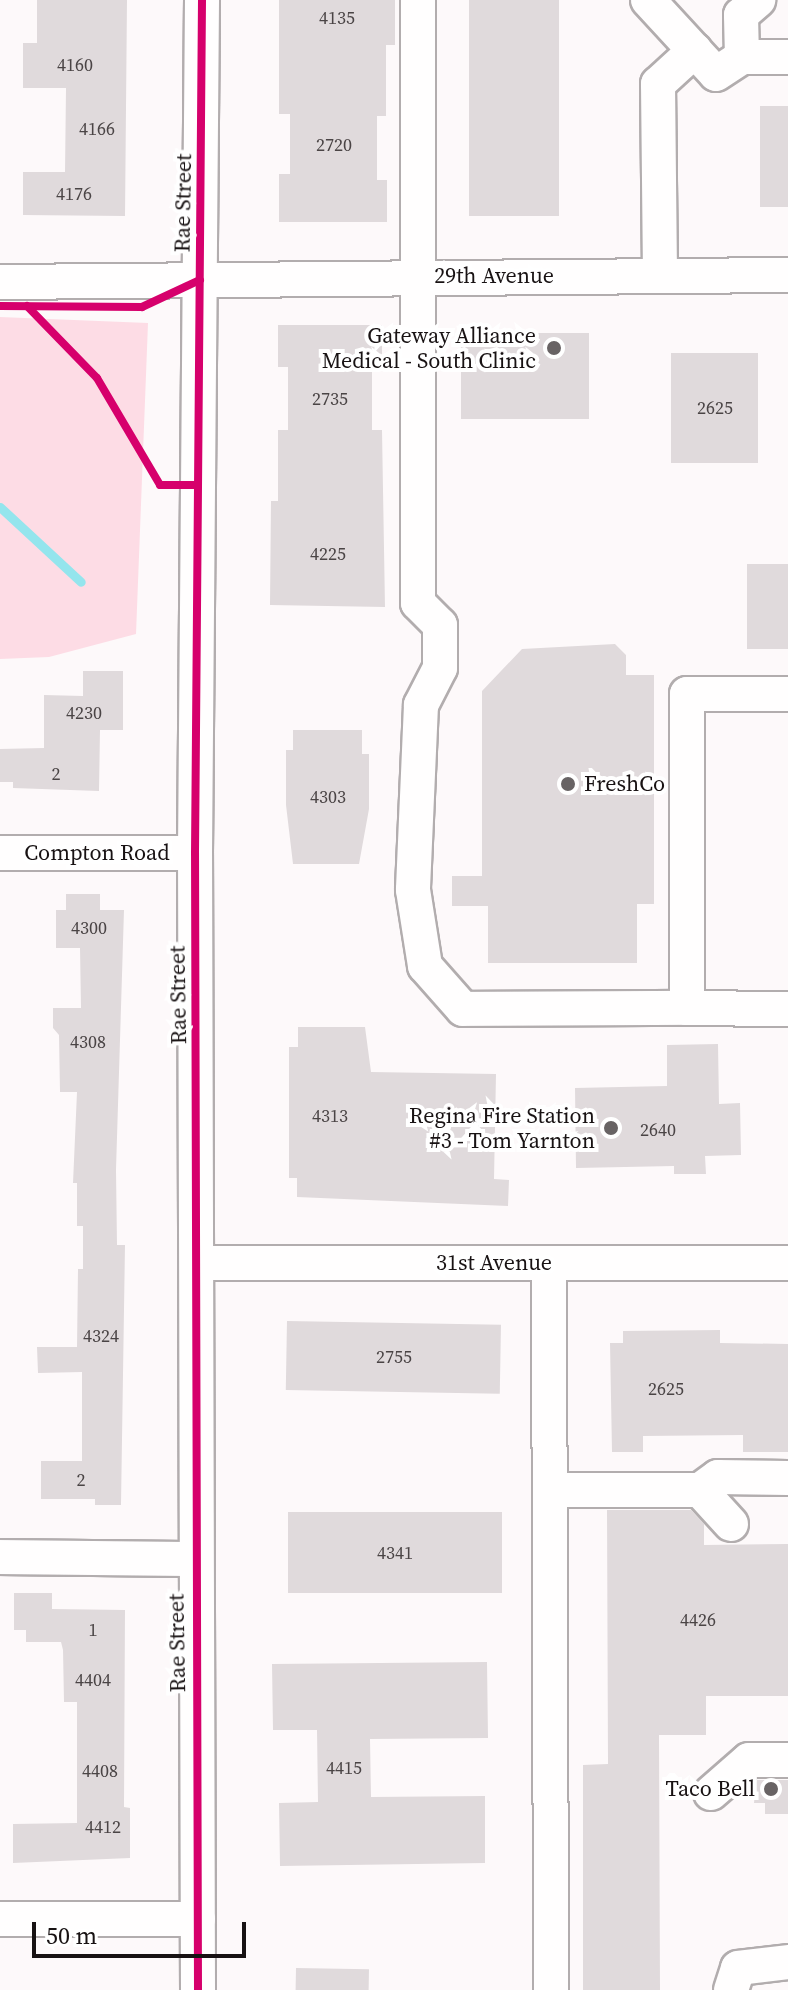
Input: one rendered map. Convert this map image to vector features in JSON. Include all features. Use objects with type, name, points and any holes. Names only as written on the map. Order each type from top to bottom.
[{"type":"street","name":"Rae Street","points":[[198,1990],[194,1559],[200,1263],[195,853],[202,0]]},
{"type":"street","points":[[418,0],[418,603],[440,625],[440,668],[421,705],[413,890],[425,966],[463,1009],[788,1009]]},
{"type":"street","points":[[648,0],[716,74],[742,57],[788,57]]},
{"type":"street","points":[[742,57],[741,15],[758,0]]},
{"type":"street","points":[[660,275],[658,84],[695,50]]},
{"type":"street","name":"29th Avenue","points":[[0,282],[788,275]]},
{"type":"street","points":[[687,1008],[687,694],[788,694]]},
{"type":"street","name":"Compton Road","points":[[0,853],[195,853]]},
{"type":"street","name":"31st Avenue","points":[[200,1263],[788,1263]]},
{"type":"street","points":[[549,1263],[551,1990]]},
{"type":"street","points":[[550,1490],[700,1490],[718,1477],[788,1478]]},
{"type":"street","points":[[700,1490],[731,1524]]},
{"type":"street","points":[[0,1557],[194,1559]]},
{"type":"street","points":[[711,1793],[749,1760],[788,1760]]},
{"type":"street","points":[[0,1919],[198,1919]]},
{"type":"street","points":[[731,1990],[738,1968],[788,1962]]},
{"type":"shaded area","points":[[0,317],[148,323],[136,634],[49,657],[0,659]]},
{"type":"building","points":[[37,0],[127,0],[125,216],[23,215],[23,172],[65,172],[66,88],[23,88],[23,43],[37,43]]},
{"type":"building","points":[[279,0],[395,0],[395,45],[386,45],[386,116],[377,116],[377,180],[387,180],[387,222],[279,222],[279,174],[290,174],[290,114],[279,114]]},
{"type":"building","points":[[469,0],[559,0],[559,216],[469,216]]},
{"type":"building","points":[[760,106],[788,106],[788,207],[760,207]]},
{"type":"building","points":[[278,325],[382,325],[382,368],[372,368],[372,430],[382,430],[385,607],[270,605],[271,501],[278,501],[278,430],[288,430],[288,367],[278,367]]},
{"type":"building","points":[[461,333],[589,333],[589,419],[461,419]]},
{"type":"building","points":[[671,353],[758,353],[758,463],[671,463]]},
{"type":"building","points":[[747,564],[788,564],[788,649],[747,649]]},
{"type":"building","name":"FreshCo","points":[[615,644],[626,655],[626,675],[654,675],[654,904],[637,904],[637,963],[488,963],[488,906],[452,906],[452,876],[482,876],[482,691],[522,649]]},
{"type":"building","points":[[83,671],[123,671],[123,730],[100,730],[99,791],[13,788],[13,782],[0,782],[0,749],[44,748],[44,695],[83,696]]},
{"type":"building","points":[[293,730],[362,730],[362,754],[369,754],[369,809],[359,864],[293,864],[286,805],[286,750],[293,750]]},
{"type":"building","points":[[66,894],[100,894],[100,910],[124,910],[116,1170],[117,1245],[125,1245],[121,1505],[95,1505],[95,1499],[41,1499],[41,1461],[82,1461],[82,1372],[38,1373],[37,1347],[77,1347],[78,1269],[83,1269],[83,1226],[77,1226],[77,1183],[73,1183],[77,1092],[60,1092],[59,1035],[53,1028],[53,1008],[81,1008],[80,948],[56,948],[56,910],[66,910]]},
{"type":"building","points":[[298,1027],[365,1027],[371,1072],[496,1074],[494,1179],[509,1180],[508,1206],[297,1197],[297,1178],[289,1178],[289,1047],[298,1047]]},
{"type":"building","points":[[718,1044],[719,1104],[740,1103],[741,1155],[705,1156],[706,1174],[674,1174],[674,1166],[576,1168],[575,1088],[667,1086],[667,1045]]},
{"type":"building","points":[[287,1321],[501,1325],[500,1394],[286,1390]]},
{"type":"building","points":[[720,1330],[720,1343],[788,1344],[788,1452],[743,1452],[743,1435],[643,1436],[643,1452],[612,1452],[610,1343],[623,1343],[623,1331]]},
{"type":"building","points":[[607,1510],[691,1510],[704,1524],[704,1545],[788,1544],[788,1696],[706,1696],[706,1735],[659,1735],[660,1990],[583,1990],[583,1765],[608,1764]]},
{"type":"building","points":[[288,1512],[502,1512],[502,1593],[288,1593]]},
{"type":"building","points":[[14,1593],[52,1593],[52,1609],[125,1610],[124,1807],[130,1808],[130,1858],[13,1863],[13,1824],[77,1823],[77,1702],[64,1702],[61,1642],[26,1642],[26,1630],[14,1630]]},
{"type":"building","points":[[487,1662],[488,1738],[370,1739],[371,1797],[485,1796],[485,1863],[280,1866],[279,1803],[318,1802],[317,1730],[273,1730],[272,1664]]},
{"type":"building","name":"Taco Bell","points":[[756,1780],[788,1780],[788,1814],[765,1814],[765,1803],[754,1803]]},
{"type":"building","points":[[296,1968],[369,1969],[369,1990],[296,1990]]},
{"type":"waterway","points":[[0,507],[81,582]]},
{"type":"cycle path","points":[[198,1990],[195,853],[202,0]]},
{"type":"cycle path","points":[[0,306],[142,307],[200,280]]},
{"type":"cycle path","points":[[27,306],[97,378],[160,485],[196,485]]},
{"type":"place","name":"Gateway Alliance Medical - South Clinic","points":[[554,348]]},
{"type":"place","name":"FreshCo","points":[[568,784]]},
{"type":"place","name":"Regina Fire Station #3 - Tom Yarnton","points":[[611,1128]]},
{"type":"place","name":"Taco Bell","points":[[771,1789]]}]
